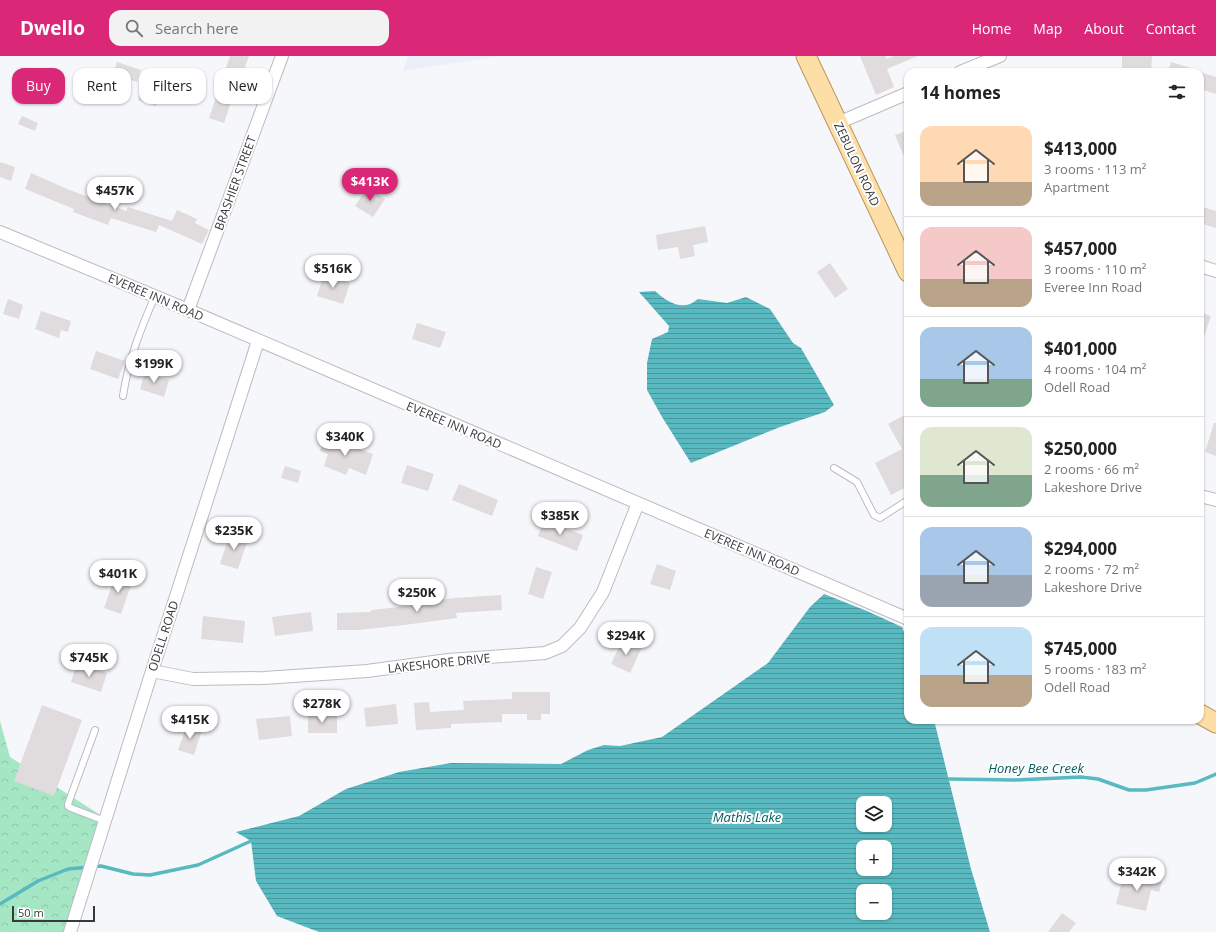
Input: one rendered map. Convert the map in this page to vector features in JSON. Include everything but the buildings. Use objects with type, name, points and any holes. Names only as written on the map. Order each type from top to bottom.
[{"type":"main road","name":"ZEBULON ROAD","points":[[806,56],[904,263]]},
{"type":"street","name":"BRASHIER STREET","points":[[188,310],[282,56]]},
{"type":"street","points":[[970,68],[1000,56]]},
{"type":"street","points":[[838,123],[904,94]]},
{"type":"street","name":"EVEREE INN ROAD","points":[[0,232],[188,310],[904,617]]},
{"type":"street","points":[[1204,267],[1216,271]]},
{"type":"street","name":"ODELL ROAD","points":[[70,932],[152,670],[258,341]]},
{"type":"street","points":[[1204,497],[1216,500]]},
{"type":"street","name":"LAKESHORE DRIVE","points":[[152,670],[193,680],[264,678],[367,671],[448,660],[545,653],[562,646],[580,628],[603,592],[638,503]]},
{"type":"lane","points":[[123,396],[126,377],[142,327],[155,296]]},
{"type":"lane","points":[[834,468],[856,482],[874,515],[880,518],[904,503]]},
{"type":"lane","points":[[95,730],[68,806],[105,821]]},
{"type":"shaded area","points":[[408,56],[499,56],[403,71]]},
{"type":"green space","points":[[0,721],[10,757],[105,818],[66,932],[0,932]]},
{"type":"water","points":[[655,291],[667,300],[680,305],[690,304],[698,299],[727,303],[746,297],[770,309],[793,343],[801,348],[834,405],[825,412],[780,427],[691,463],[647,390],[647,363],[652,339],[668,332],[669,326],[639,292]]},
{"type":"water","name":"Mathis Lake","points":[[824,594],[902,627],[904,632],[904,724],[935,724],[971,869],[990,932],[319,932],[277,916],[256,881],[251,841],[236,832],[299,816],[346,789],[399,772],[451,763],[561,764],[588,750],[604,745],[620,746],[662,737],[768,663],[810,607]]},
{"type":"waterway","name":"Honey Bee Creek","points":[[949,779],[1015,780],[1081,777],[1098,779],[1129,790],[1146,790],[1195,783],[1216,774]]},
{"type":"waterway","name":"Honey Bee Creek","points":[[0,904],[38,881],[68,869],[101,866],[133,874],[150,875],[198,865],[251,841]]}]
